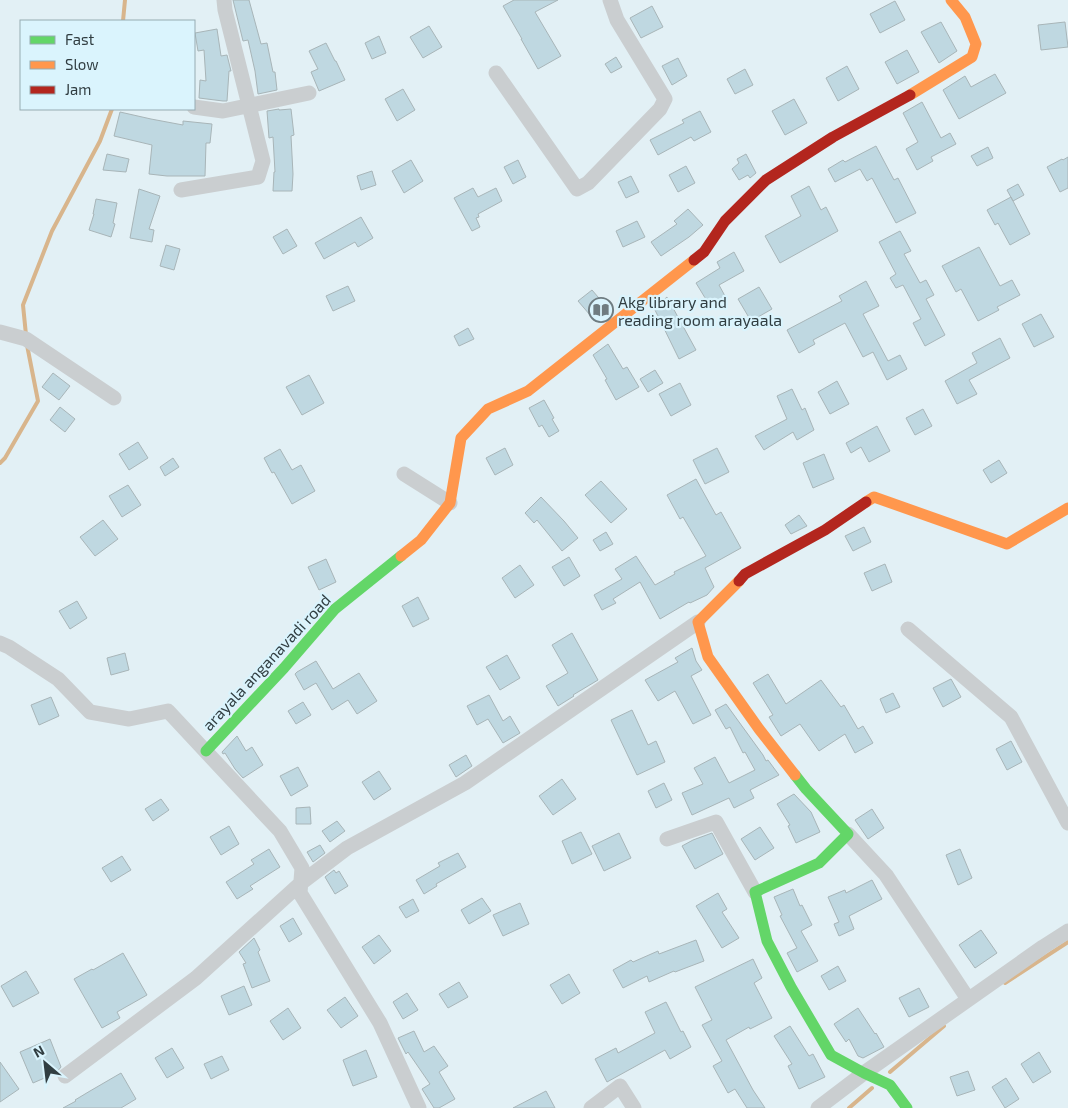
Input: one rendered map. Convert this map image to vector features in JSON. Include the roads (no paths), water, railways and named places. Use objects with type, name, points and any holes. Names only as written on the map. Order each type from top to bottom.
[{"type":"street","points":[[181,190],[258,177],[263,161],[224,0]]},
{"type":"street","points":[[496,73],[578,189],[588,184],[660,109],[665,99],[618,20],[610,0]]},
{"type":"street","name":"arayala anganavadi road","points":[[206,751],[284,668],[335,609],[421,540],[450,504],[461,438],[488,410],[528,391],[704,252],[726,221],[766,180],[833,136],[926,86],[972,57],[976,44],[965,17],[951,0]]},
{"type":"street","points":[[195,107],[223,111],[309,92]]},
{"type":"street","points":[[0,332],[26,339],[114,398]]},
{"type":"street","points":[[404,474],[450,504]]},
{"type":"street","points":[[65,1076],[196,978],[301,883],[347,848],[465,783],[698,622],[744,574],[825,530],[874,497],[1007,544],[1068,508]]},
{"type":"street","points":[[698,622],[708,657],[759,729],[806,789],[886,875],[968,1000]]},
{"type":"street","points":[[908,629],[1012,716],[1068,823]]},
{"type":"street","points":[[0,643],[58,679],[90,712],[129,719],[168,711],[280,831],[302,868],[300,894],[380,1023],[419,1108]]},
{"type":"street","points":[[667,839],[716,822],[755,892],[767,941],[791,987],[831,1054],[890,1085],[907,1108]]},
{"type":"street","points":[[755,892],[819,863],[848,834]]},
{"type":"street","points":[[818,1108],[864,1073],[1068,931]]},
{"type":"street","points":[[591,1108],[620,1086],[634,1108]]},
{"type":"waterway","points":[[123,20],[125,0]]},
{"type":"waterway","points":[[26,335],[23,305],[52,231],[100,141],[112,110]]},
{"type":"waterway","points":[[0,463],[5,458],[38,401],[27,345]]},
{"type":"waterway","points":[[1005,983],[1068,942]]},
{"type":"waterway","points":[[890,1072],[944,1026]]},
{"type":"waterway","points":[[849,1108],[872,1088]]},
{"type":"place","name":"Akg library and reading room arayaala","points":[[601,310]]}]
